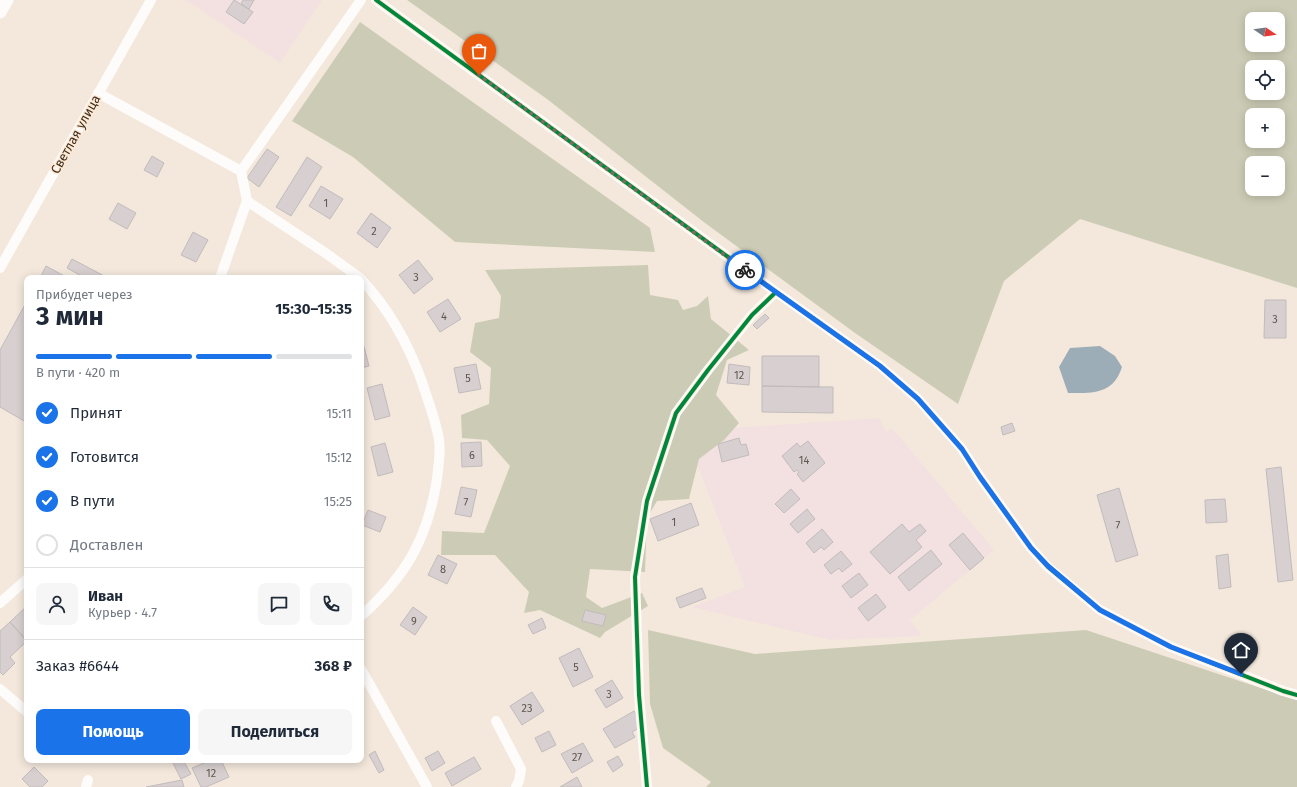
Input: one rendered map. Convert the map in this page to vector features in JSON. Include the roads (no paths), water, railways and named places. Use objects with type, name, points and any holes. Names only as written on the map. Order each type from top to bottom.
[{"type":"main road","points":[[0,12],[7,0]]},
{"type":"street","name":"Светлая улица","points":[[0,268],[152,0]]},
{"type":"street","points":[[221,275],[247,201],[241,171],[362,0]]},
{"type":"street","points":[[376,0],[776,292],[880,366],[918,399],[962,449],[980,477],[1031,548],[1048,566],[1100,610],[1171,647],[1283,691],[1297,695]]},
{"type":"street","points":[[98,93],[241,171]]},
{"type":"street","points":[[247,201],[356,275]]},
{"type":"street","points":[[364,283],[394,319],[413,355],[428,398],[439,441],[439,469],[432,511],[420,543],[401,574],[380,599],[364,613]]},
{"type":"street","points":[[646,787],[639,695],[635,577],[647,501],[676,413],[742,328],[776,292]]},
{"type":"street","points":[[0,603],[24,582]]},
{"type":"street","points":[[364,674],[427,787]]},
{"type":"street","points":[[0,689],[24,709]]},
{"type":"street","points":[[496,721],[521,769],[519,781],[516,787]]},
{"type":"water","points":[[1100,346],[1115,356],[1122,367],[1118,376],[1107,388],[1093,392],[1068,393],[1059,367],[1070,348]]}]
